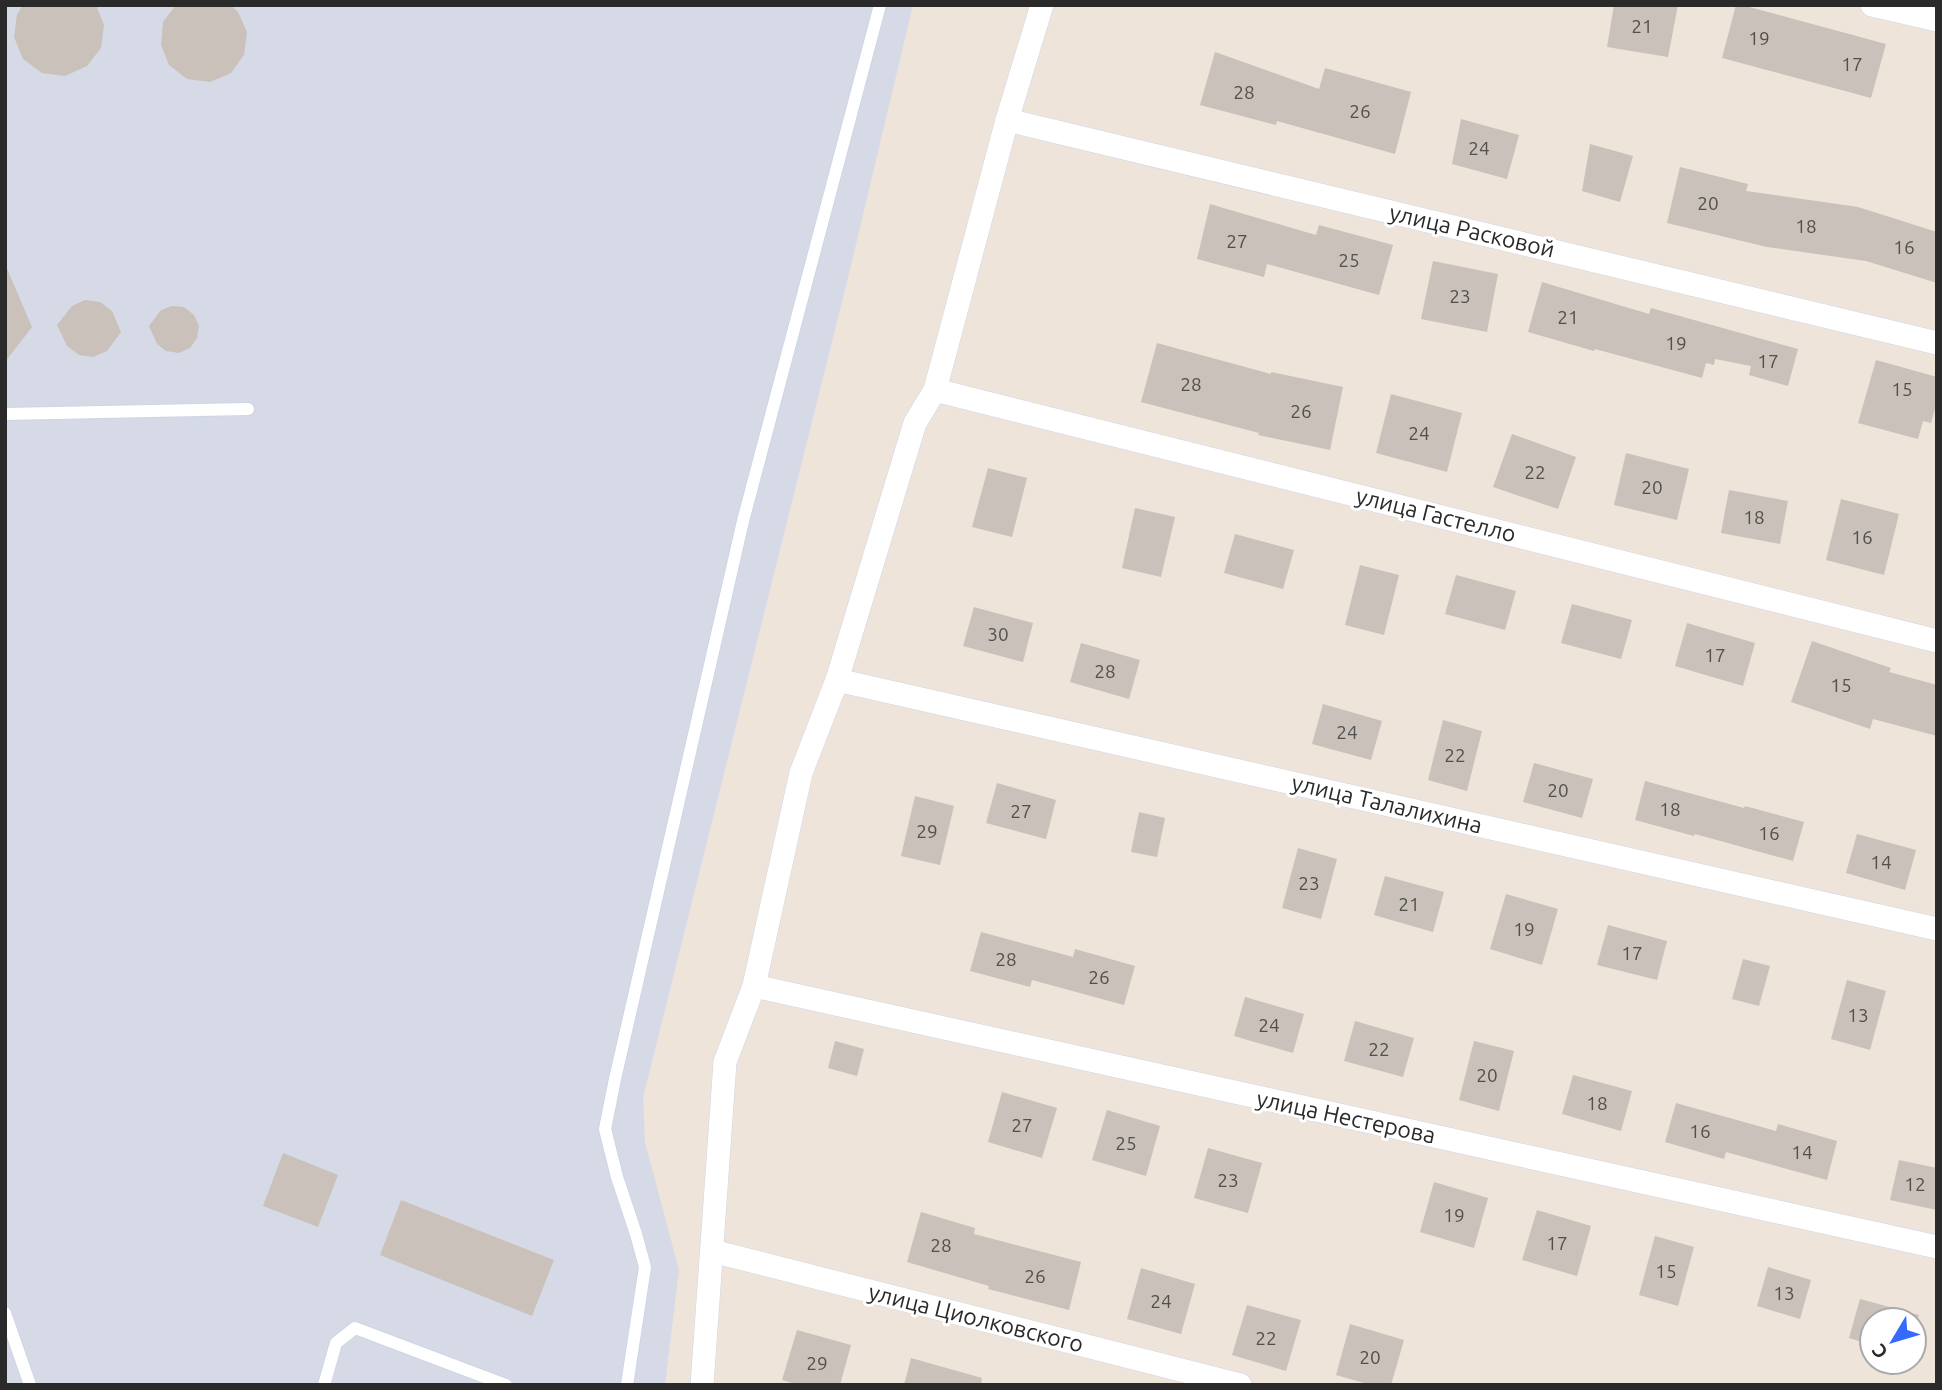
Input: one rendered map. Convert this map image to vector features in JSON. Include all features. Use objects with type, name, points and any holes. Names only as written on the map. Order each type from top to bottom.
[{"type":"street","points":[[702,1385],[725,1062],[754,986],[801,773],[837,680],[915,423],[935,390],[1007,120],[1042,5]]},
{"type":"street","points":[[1872,5],[1937,20]]},
{"type":"street","name":"улица Расковой","points":[[1007,120],[1937,342]]},
{"type":"street","name":"улица Гастелло","points":[[935,390],[1937,641]]},
{"type":"street","name":"улица Талалихина","points":[[837,680],[1937,929]]},
{"type":"street","name":"улица Нестерова","points":[[754,986],[1937,1247]]},
{"type":"street","name":"улица Циолковского","points":[[712,1251],[1240,1385]]},
{"type":"lane","points":[[627,1385],[645,1267],[605,1129],[743,521],[880,5]]},
{"type":"lane","points":[[5,414],[248,409]]},
{"type":"lane","points":[[5,1313],[30,1385]]},
{"type":"lane","points":[[324,1385],[335,1343],[355,1328],[506,1385]]},
{"type":"shaded area","points":[[5,5],[913,5],[847,282],[643,1098],[645,1142],[679,1270],[665,1385],[5,1385]]},
{"type":"building","points":[[23,5],[96,5],[104,25],[101,48],[87,66],[65,76],[42,73],[23,59],[14,37],[17,14]]},
{"type":"building","points":[[176,5],[230,5],[238,12],[247,32],[244,55],[231,73],[210,82],[187,79],[169,65],[161,45],[163,22]]},
{"type":"building","points":[[1614,5],[1678,5],[1668,57],[1607,47]]},
{"type":"building","points":[[1736,5],[1886,44],[1871,98],[1722,58]]},
{"type":"building","points":[[1215,52],[1319,89],[1325,68],[1411,92],[1395,154],[1277,121],[1276,125],[1200,105]]},
{"type":"building","points":[[1461,119],[1519,135],[1507,179],[1452,164]]},
{"type":"building","points":[[1590,144],[1633,156],[1620,202],[1582,191]]},
{"type":"building","points":[[1680,167],[1748,184],[1746,191],[1858,207],[1937,232],[1937,283],[1866,261],[1767,247],[1667,223]]},
{"type":"building","points":[[1210,204],[1316,235],[1319,225],[1393,245],[1379,295],[1267,264],[1264,277],[1197,259]]},
{"type":"building","points":[[1433,261],[1498,274],[1487,332],[1421,319]]},
{"type":"building","points":[[5,264],[32,327],[5,362]]},
{"type":"building","points":[[1542,282],[1649,314],[1651,308],[1798,349],[1788,386],[1749,375],[1751,366],[1715,359],[1714,365],[1706,363],[1702,378],[1528,332]]},
{"type":"building","points":[[85,300],[100,302],[112,311],[121,332],[107,351],[93,357],[79,355],[67,346],[57,325],[72,306]]},
{"type":"building","points":[[172,306],[184,307],[194,315],[199,326],[197,338],[190,348],[179,353],[166,351],[157,344],[149,326],[161,310]]},
{"type":"building","points":[[1157,343],[1271,374],[1343,387],[1330,450],[1258,435],[1259,433],[1141,402]]},
{"type":"building","points":[[1876,360],[1937,377],[1937,401],[1931,423],[1923,421],[1918,439],[1858,423]]},
{"type":"building","points":[[1391,394],[1462,413],[1447,472],[1376,453]]},
{"type":"building","points":[[1512,434],[1576,457],[1558,509],[1493,487]]},
{"type":"building","points":[[1626,453],[1689,469],[1677,520],[1614,505]]},
{"type":"building","points":[[988,468],[1027,478],[1012,537],[972,527]]},
{"type":"building","points":[[1729,490],[1788,501],[1780,544],[1721,533]]},
{"type":"building","points":[[1841,499],[1899,514],[1884,575],[1826,560]]},
{"type":"building","points":[[1135,508],[1175,517],[1161,577],[1122,568]]},
{"type":"building","points":[[1235,534],[1294,550],[1283,589],[1224,573]]},
{"type":"building","points":[[1360,565],[1399,575],[1384,635],[1345,625]]},
{"type":"building","points":[[1456,575],[1516,591],[1505,630],[1445,614]]},
{"type":"building","points":[[1572,604],[1632,620],[1621,659],[1561,643]]},
{"type":"building","points":[[974,607],[1033,623],[1023,662],[963,646]]},
{"type":"building","points":[[1687,623],[1755,643],[1743,686],[1675,666]]},
{"type":"building","points":[[1812,641],[1891,668],[1889,672],[1937,685],[1937,736],[1873,719],[1870,729],[1791,702]]},
{"type":"building","points":[[1081,643],[1140,660],[1129,699],[1070,682]]},
{"type":"building","points":[[1323,704],[1382,721],[1371,760],[1312,744]]},
{"type":"building","points":[[1443,720],[1482,731],[1467,791],[1428,780]]},
{"type":"building","points":[[1534,763],[1593,779],[1582,818],[1523,802]]},
{"type":"building","points":[[1645,781],[1804,822],[1793,861],[1635,820]]},
{"type":"building","points":[[997,783],[1056,800],[1046,839],[986,823]]},
{"type":"building","points":[[915,796],[954,806],[940,865],[901,856]]},
{"type":"building","points":[[1139,812],[1165,818],[1157,857],[1131,852]]},
{"type":"building","points":[[1857,834],[1916,850],[1905,890],[1846,873]]},
{"type":"building","points":[[1298,848],[1337,859],[1321,919],[1282,908]]},
{"type":"building","points":[[1385,876],[1444,892],[1433,932],[1374,915]]},
{"type":"building","points":[[1506,894],[1558,909],[1542,965],[1490,949]]},
{"type":"building","points":[[1608,925],[1667,941],[1657,980],[1597,965]]},
{"type":"building","points":[[981,932],[1073,957],[1075,949],[1135,966],[1124,1005],[1032,980],[1030,987],[970,971]]},
{"type":"building","points":[[1743,959],[1770,966],[1759,1006],[1732,999]]},
{"type":"building","points":[[1847,980],[1886,991],[1870,1050],[1831,1039]]},
{"type":"building","points":[[1245,997],[1304,1014],[1293,1053],[1234,1036]]},
{"type":"building","points":[[1355,1021],[1414,1038],[1403,1077],[1344,1061]]},
{"type":"building","points":[[835,1041],[864,1049],[857,1076],[828,1068]]},
{"type":"building","points":[[1474,1041],[1514,1051],[1499,1111],[1459,1100]]},
{"type":"building","points":[[1573,1075],[1632,1091],[1621,1131],[1562,1114]]},
{"type":"building","points":[[1002,1092],[1057,1108],[1042,1158],[988,1142]]},
{"type":"building","points":[[1676,1103],[1776,1131],[1778,1124],[1837,1141],[1827,1180],[1726,1152],[1724,1159],[1665,1142]]},
{"type":"building","points":[[1107,1110],[1160,1126],[1146,1176],[1092,1160]]},
{"type":"building","points":[[1208,1148],[1262,1163],[1248,1213],[1194,1198]]},
{"type":"building","points":[[283,1153],[338,1175],[318,1227],[263,1206]]},
{"type":"building","points":[[1899,1160],[1937,1168],[1937,1210],[1890,1200]]},
{"type":"building","points":[[1434,1182],[1488,1198],[1474,1248],[1420,1232]]},
{"type":"building","points":[[401,1200],[554,1260],[532,1316],[380,1255]]},
{"type":"building","points":[[1537,1210],[1591,1226],[1577,1276],[1522,1260]]},
{"type":"building","points":[[921,1212],[975,1228],[974,1234],[1081,1262],[1069,1310],[988,1289],[989,1286],[907,1262]]},
{"type":"building","points":[[1655,1236],[1694,1247],[1678,1306],[1639,1295]]},
{"type":"building","points":[[1768,1267],[1811,1280],[1800,1319],[1757,1306]]},
{"type":"building","points":[[1141,1268],[1195,1284],[1181,1334],[1127,1319]]},
{"type":"building","points":[[1860,1299],[1886,1306],[1858,1306]]},
{"type":"building","points":[[1247,1305],[1301,1320],[1286,1371],[1232,1355]]},
{"type":"building","points":[[1858,1306],[1858,1341],[1849,1338]]},
{"type":"building","points":[[1350,1324],[1404,1340],[1391,1385],[1371,1385],[1336,1375]]},
{"type":"building","points":[[797,1330],[851,1345],[840,1385],[799,1385],[782,1380]]},
{"type":"building","points":[[911,1358],[982,1378],[981,1385],[904,1385]]}]
